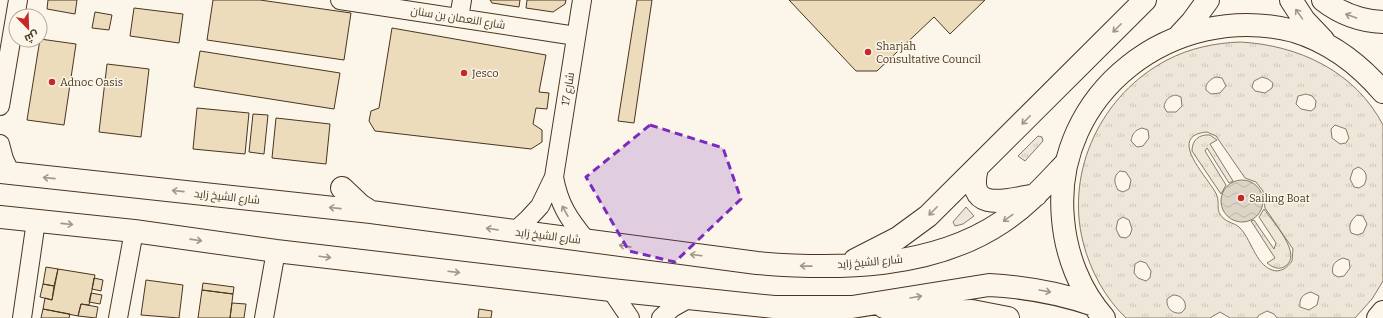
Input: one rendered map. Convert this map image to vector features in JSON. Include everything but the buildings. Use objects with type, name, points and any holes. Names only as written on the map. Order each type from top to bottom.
[{"type":"main road","points":[[845,265],[882,247],[914,228],[977,168],[1145,0]]},
{"type":"main road","points":[[1180,35],[1192,22],[1208,0]]},
{"type":"main road","points":[[1291,0],[1304,20],[1330,46],[1354,63],[1383,92]]},
{"type":"main road","points":[[1323,0],[1344,13],[1357,18],[1383,22]]},
{"type":"main road","points":[[1099,312],[1078,276],[1064,234],[1062,195],[1067,162],[1073,141],[1082,120],[1107,84],[1123,68],[1140,55],[1180,35],[1217,25],[1256,24],[1294,31],[1330,46]]},
{"type":"main road","points":[[1354,63],[1383,65]]},
{"type":"main road","name":"شارع الشيخ زايد","points":[[6,173],[371,212],[514,232],[786,266],[845,265],[895,261],[966,241],[1002,223],[1036,195],[1067,162]]},
{"type":"main road","points":[[977,168],[974,185],[978,195],[987,200],[997,201],[1036,195]]},
{"type":"main road","points":[[342,188],[360,205],[371,212]]},
{"type":"main road","points":[[0,217],[134,231],[276,251],[688,299],[823,313],[989,285],[1011,286],[1053,292],[1099,312]]},
{"type":"main road","points":[[878,304],[910,313],[972,311],[1008,318]]},
{"type":"main road","points":[[1378,318],[1383,312]]},
{"type":"street","points":[[0,106],[2,78],[18,0]]},
{"type":"street","name":"شارع النعمان بن سنان","points":[[340,0],[576,36]]},
{"type":"street","points":[[459,18],[462,0]]},
{"type":"street","name":"شارع 17","points":[[514,232],[540,206],[554,177],[582,0]]},
{"type":"street","points":[[0,144],[6,173]]},
{"type":"street","name":"شارع 17","points":[[554,177],[560,202],[567,215],[586,240]]},
{"type":"street","points":[[22,318],[36,221]]},
{"type":"street","points":[[118,318],[134,231]]},
{"type":"street","points":[[264,318],[276,251]]},
{"type":"street","points":[[611,290],[630,318]]},
{"type":"street","points":[[661,318],[672,308],[688,299]]},
{"type":"highlighted area","points":[[650,125],[723,148],[741,199],[675,262],[629,251],[586,177]]},
{"type":"green space","points":[[1240,42],[1262,44],[1303,55],[1323,64],[1341,76],[1357,90],[1371,106],[1383,125],[1383,281],[1372,299],[1355,318],[1277,318],[1274,314],[1267,311],[1259,315],[1257,318],[1230,318],[1220,312],[1210,318],[1126,318],[1111,302],[1094,273],[1083,242],[1079,215],[1079,188],[1085,162],[1094,137],[1107,114],[1124,93],[1144,75],[1167,60],[1194,49]],"holes":[[[1216,77],[1222,78],[1226,86],[1220,93],[1211,94],[1206,90],[1208,82]],[[1262,77],[1273,83],[1272,88],[1265,93],[1255,91],[1252,87],[1254,81]],[[1306,94],[1312,96],[1316,101],[1315,108],[1311,111],[1301,109],[1296,104],[1298,96]],[[1176,95],[1181,97],[1182,106],[1176,112],[1167,112],[1164,107],[1165,102],[1169,97]],[[1335,125],[1346,129],[1349,138],[1346,143],[1340,144],[1332,138],[1331,129]],[[1142,128],[1148,130],[1149,138],[1143,146],[1137,147],[1131,141],[1133,134]],[[1207,132],[1216,136],[1245,178],[1256,182],[1263,191],[1265,208],[1293,249],[1292,261],[1286,268],[1275,271],[1266,267],[1257,257],[1247,238],[1239,227],[1225,220],[1218,210],[1217,196],[1214,189],[1200,171],[1190,150],[1189,142],[1195,135]],[[1358,167],[1365,172],[1366,180],[1364,185],[1359,188],[1354,187],[1350,179],[1353,170]],[[1120,171],[1126,172],[1131,180],[1129,189],[1123,192],[1118,190],[1115,177]],[[1357,215],[1363,216],[1367,224],[1363,233],[1357,235],[1351,233],[1350,225]],[[1123,217],[1129,220],[1132,229],[1130,235],[1126,238],[1120,237],[1116,229],[1118,220]],[[1343,258],[1349,260],[1350,268],[1344,276],[1338,277],[1333,274],[1333,266],[1336,262]],[[1140,261],[1146,263],[1151,271],[1150,278],[1146,281],[1138,278],[1134,273],[1135,264]],[[1311,292],[1319,296],[1317,305],[1309,310],[1300,307],[1300,301],[1304,295]],[[1173,295],[1176,295],[1181,297],[1184,301],[1185,309],[1181,313],[1178,313],[1170,310],[1167,299]]]},
{"type":"green space","points":[[1210,135],[1217,140],[1210,144],[1233,181],[1229,183],[1207,148],[1205,151],[1226,185],[1221,194],[1192,151],[1193,144],[1197,138]]},
{"type":"green space","points":[[1038,136],[1042,137],[1043,141],[1025,161],[1018,156]]},
{"type":"green space","points":[[966,207],[974,216],[963,224],[955,226],[953,222]]},
{"type":"green space","points":[[1264,209],[1285,238],[1289,247],[1291,255],[1289,262],[1282,268],[1275,268],[1267,263],[1275,258],[1251,221],[1254,220],[1274,249],[1276,243],[1259,217]]},
{"type":"water","points":[[1242,180],[1257,186],[1263,201],[1257,216],[1242,222],[1227,216],[1221,201],[1227,186]]},
{"type":"place","name":"Sharjah Consultative Council","points":[[868,52]]},
{"type":"place","name":"Jesco","points":[[464,73]]},
{"type":"place","name":"Adnoc Oasis","points":[[52,82]]},
{"type":"place","name":"Sailing Boat","points":[[1241,198]]}]
